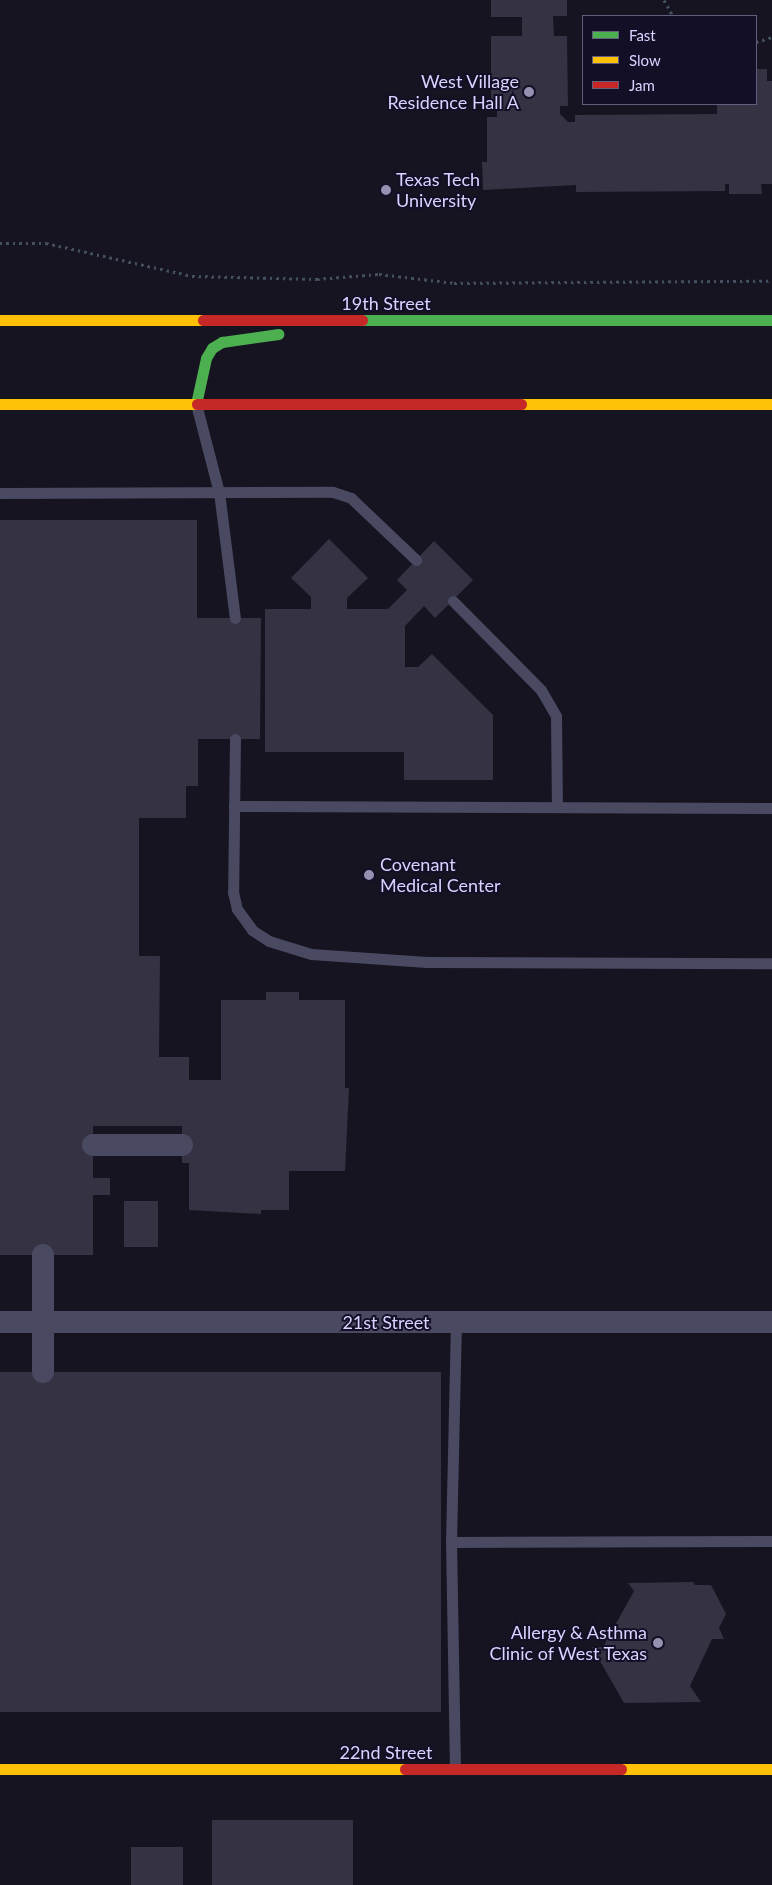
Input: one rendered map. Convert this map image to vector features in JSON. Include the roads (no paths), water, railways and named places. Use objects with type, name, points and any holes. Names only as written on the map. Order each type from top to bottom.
[{"type":"main road","name":"19th Street","points":[[0,320],[772,320]]},
{"type":"main road","points":[[196,404],[206,358],[212,348],[222,342],[386,320]]},
{"type":"main road","points":[[0,404],[772,404]]},
{"type":"main road","name":"22nd Street","points":[[0,1769],[772,1769]]},
{"type":"street","points":[[93,1145],[182,1145]]},
{"type":"street","points":[[43,1255],[43,1372]]},
{"type":"street","name":"21st Street","points":[[0,1322],[772,1322]]},
{"type":"lane","points":[[196,404],[219,492],[235,618]]},
{"type":"lane","points":[[0,493],[334,492],[351,498],[416,560]]},
{"type":"lane","points":[[453,601],[542,690],[556,716],[557,807]]},
{"type":"lane","points":[[235,739],[233,892],[238,909],[252,930],[270,941],[311,954],[427,962],[772,963]]},
{"type":"lane","points":[[234,806],[772,808]]},
{"type":"lane","points":[[455,1769],[451,1542],[456,1322]]},
{"type":"lane","points":[[451,1542],[772,1541]]},
{"type":"place","name":"West Village Residence Hall A","points":[[529,92]]},
{"type":"place","name":"Texas Tech University","points":[[386,190]]},
{"type":"place","name":"Covenant Medical Center","points":[[369,875]]},
{"type":"place","name":"Allergy & Asthma Clinic of West Texas","points":[[658,1643]]}]
